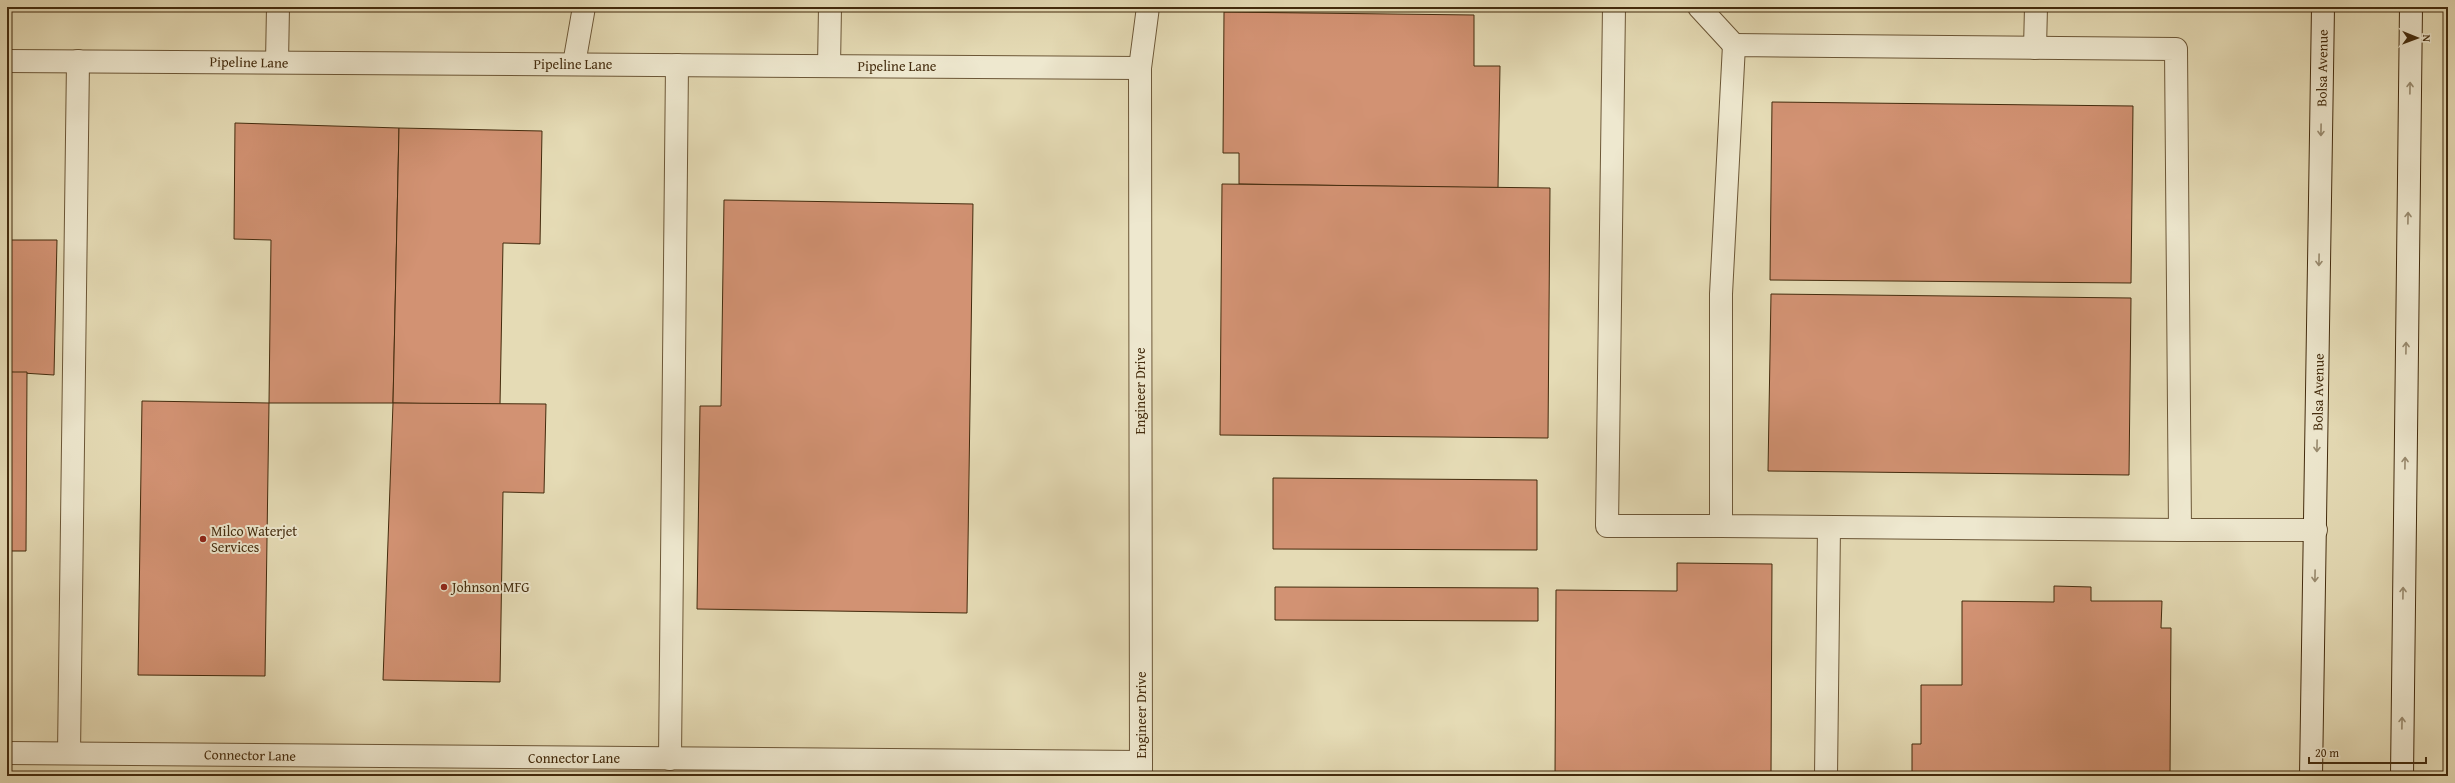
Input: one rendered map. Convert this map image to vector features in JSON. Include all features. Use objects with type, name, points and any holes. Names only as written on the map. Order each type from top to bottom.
[{"type":"street","points":[[277,62],[278,7]]},
{"type":"street","points":[[574,64],[584,7]]},
{"type":"street","points":[[829,66],[830,7]]},
{"type":"street","name":"Engineer Drive","points":[[1141,769],[1140,68],[1148,7]]},
{"type":"street","points":[[1614,7],[1607,526],[2316,530]]},
{"type":"street","points":[[1699,7],[1734,45],[1721,294],[1721,526]]},
{"type":"street","points":[[2035,48],[2036,7]]},
{"type":"street","name":"Bolsa Avenue","points":[[2311,776],[2323,7]]},
{"type":"street","points":[[2402,776],[2411,7]]},
{"type":"street","points":[[1734,45],[2176,48],[2180,530]]},
{"type":"street","name":"Pipeline Lane","points":[[7,61],[1140,68]]},
{"type":"street","points":[[69,754],[78,61]]},
{"type":"street","points":[[670,759],[677,65]]},
{"type":"street","points":[[1826,776],[1829,527]]},
{"type":"street","name":"Connector Lane","points":[[7,753],[670,759],[1025,769],[1141,769]]},
{"type":"building","points":[[1224,12],[1474,15],[1474,66],[1500,66],[1498,188],[1239,184],[1239,153],[1223,153]]},
{"type":"building","points":[[1772,102],[2133,106],[2131,283],[1770,280]]},
{"type":"building","points":[[235,123],[399,128],[393,403],[269,403],[271,240],[234,239]]},
{"type":"building","points":[[399,128],[542,131],[540,244],[503,243],[500,405],[393,403]]},
{"type":"building","points":[[1222,184],[1550,188],[1548,438],[1220,435]]},
{"type":"building","points":[[724,200],[973,204],[967,613],[697,609],[700,406],[721,406]]},
{"type":"building","points":[[7,240],[57,240],[54,375],[7,372]]},
{"type":"building","points":[[1771,294],[2131,298],[2129,475],[1768,471]]},
{"type":"building","points":[[7,372],[27,372],[26,551],[7,551]]},
{"type":"building","name":"Milco Waterjet Services","points":[[142,401],[269,403],[265,676],[138,675]]},
{"type":"building","name":"Johnson MFG","points":[[393,403],[546,404],[544,493],[503,492],[500,682],[383,680]]},
{"type":"building","points":[[1273,478],[1537,480],[1537,550],[1273,549]]},
{"type":"building","points":[[1677,563],[1772,564],[1771,776],[1555,776],[1556,590],[1677,591]]},
{"type":"building","points":[[2054,586],[2091,587],[2091,601],[2162,601],[2161,628],[2171,628],[2170,776],[1912,776],[1912,744],[1921,744],[1921,685],[1962,685],[1962,601],[2054,602]]},
{"type":"building","points":[[1275,587],[1538,588],[1538,621],[1275,620]]},
{"type":"place","name":"Milco Waterjet Services","points":[[203,539]]},
{"type":"place","name":"Johnson MFG","points":[[444,587]]}]
